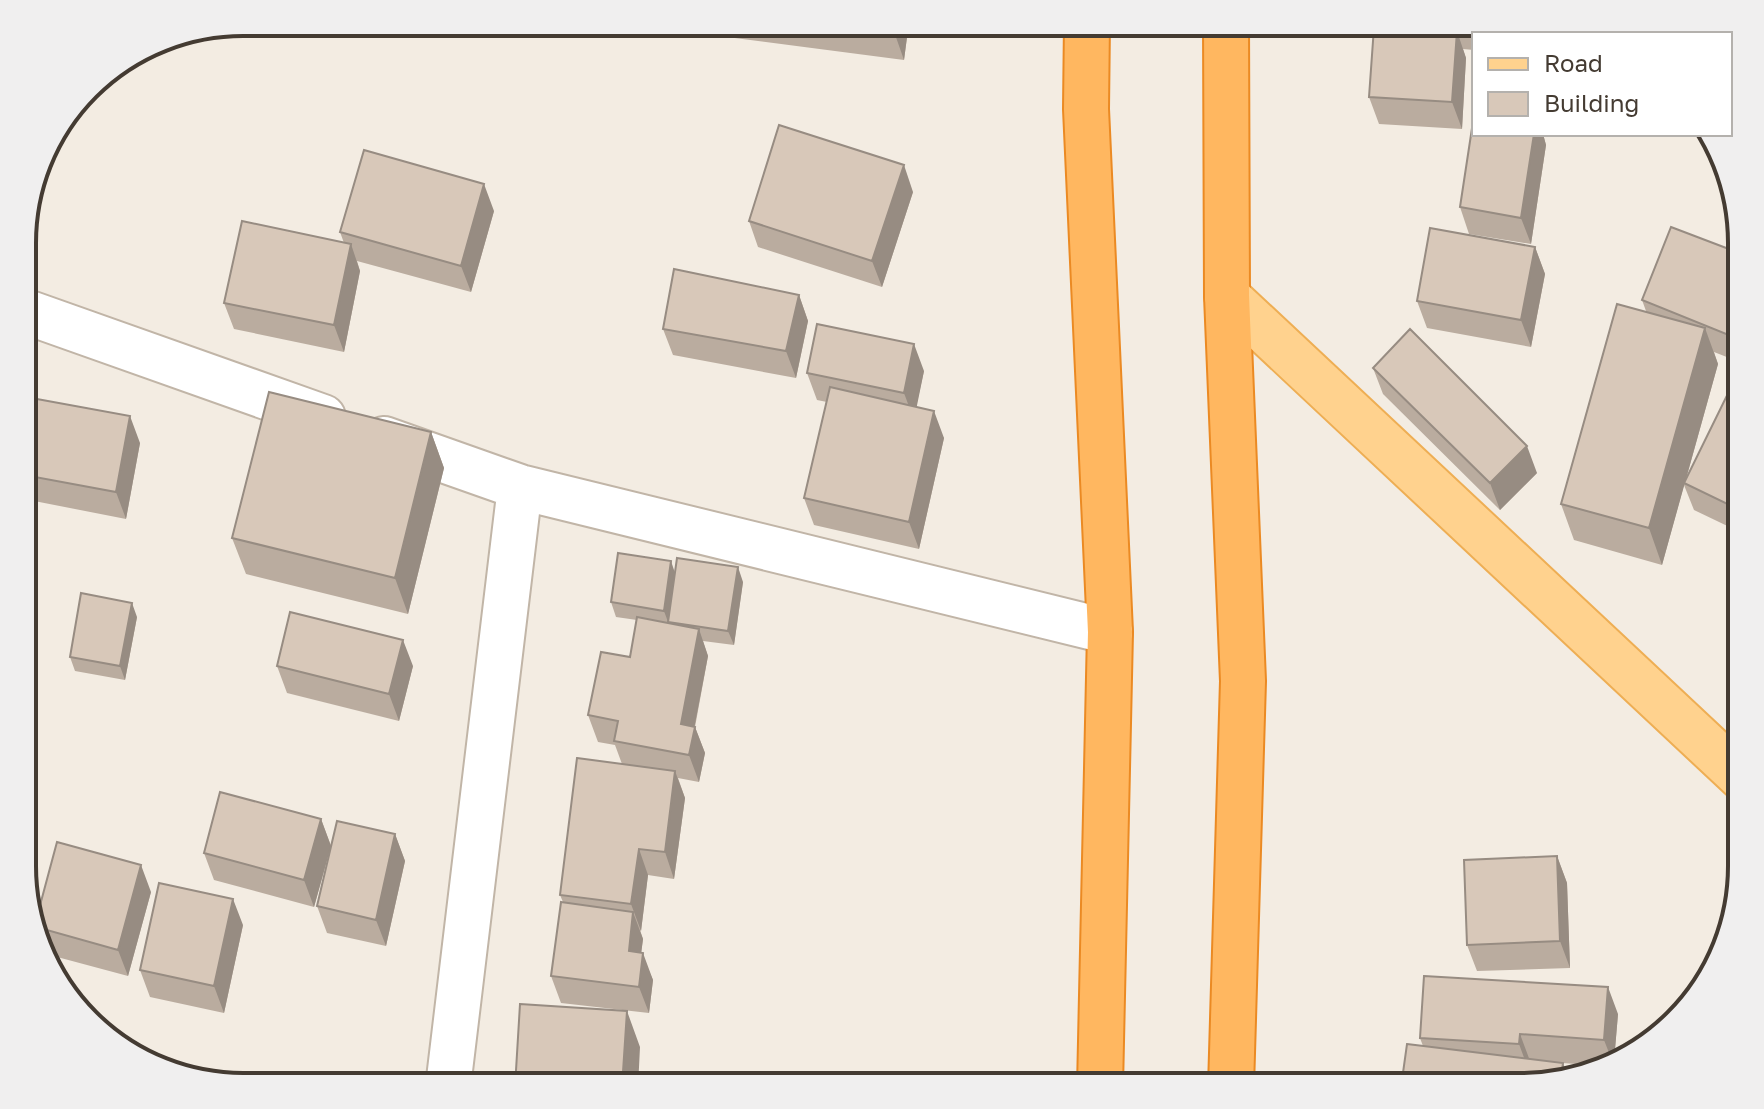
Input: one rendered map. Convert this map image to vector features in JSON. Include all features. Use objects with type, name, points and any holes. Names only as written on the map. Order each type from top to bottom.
[{"type":"highway","points":[[1087,36],[1086,109],[1110,632],[1100,1073]]},
{"type":"highway","points":[[1226,36],[1227,296],[1243,681],[1231,1073]]},
{"type":"main road","points":[[1227,296],[1728,765]]},
{"type":"street","points":[[36,315],[520,487],[1110,632]]},
{"type":"street","points":[[450,1073],[520,487]]},
{"type":"building","points":[[1373,36],[1457,36],[1452,102],[1369,97]]},
{"type":"building","points":[[779,125],[904,165],[872,261],[749,221]]},
{"type":"building","points":[[1472,128],[1472,136],[1534,136],[1521,218],[1460,207]]},
{"type":"building","points":[[364,150],[484,184],[461,266],[340,232]]},
{"type":"building","points":[[242,221],[351,244],[334,325],[224,303]]},
{"type":"building","points":[[1671,227],[1728,249],[1728,335],[1642,300]]},
{"type":"building","points":[[1430,228],[1535,247],[1521,320],[1417,301]]},
{"type":"building","points":[[674,269],[799,295],[786,351],[663,329]]},
{"type":"building","points":[[1617,304],[1705,328],[1649,528],[1561,504]]},
{"type":"building","points":[[817,324],[914,344],[904,393],[807,373]]},
{"type":"building","points":[[1410,329],[1527,446],[1490,483],[1373,368]]},
{"type":"building","points":[[830,387],[934,411],[909,522],[804,498]]},
{"type":"building","points":[[269,392],[431,432],[395,578],[232,538]]},
{"type":"building","points":[[1728,393],[1728,504],[1684,483]]},
{"type":"building","points":[[36,399],[130,416],[116,492],[36,477]]},
{"type":"building","points":[[618,553],[671,561],[664,611],[611,602]]},
{"type":"building","points":[[677,558],[738,567],[728,631],[668,622]]},
{"type":"building","points":[[81,593],[132,603],[120,666],[70,657]]},
{"type":"building","points":[[290,612],[403,640],[389,694],[277,666]]},
{"type":"building","points":[[637,617],[699,629],[681,724],[695,727],[689,755],[614,741],[618,721],[588,715],[601,652],[630,657]]},
{"type":"building","points":[[577,758],[675,771],[665,852],[639,849],[631,904],[560,895]]},
{"type":"building","points":[[220,792],[321,819],[304,880],[204,853]]},
{"type":"building","points":[[337,821],[395,834],[376,920],[317,906]]},
{"type":"building","points":[[57,842],[141,865],[118,950],[47,930],[40,905]]},
{"type":"building","points":[[1557,856],[1560,941],[1467,945],[1464,860]]},
{"type":"building","points":[[159,883],[233,899],[214,986],[140,970]]},
{"type":"building","points":[[561,902],[633,912],[629,951],[643,953],[639,987],[551,976]]},
{"type":"building","points":[[1424,976],[1608,987],[1604,1040],[1520,1034],[1519,1044],[1420,1038]]},
{"type":"building","points":[[520,1004],[627,1011],[623,1073],[516,1073]]},
{"type":"building","points":[[1407,1044],[1563,1063],[1562,1069],[1534,1073],[1403,1073]]}]
